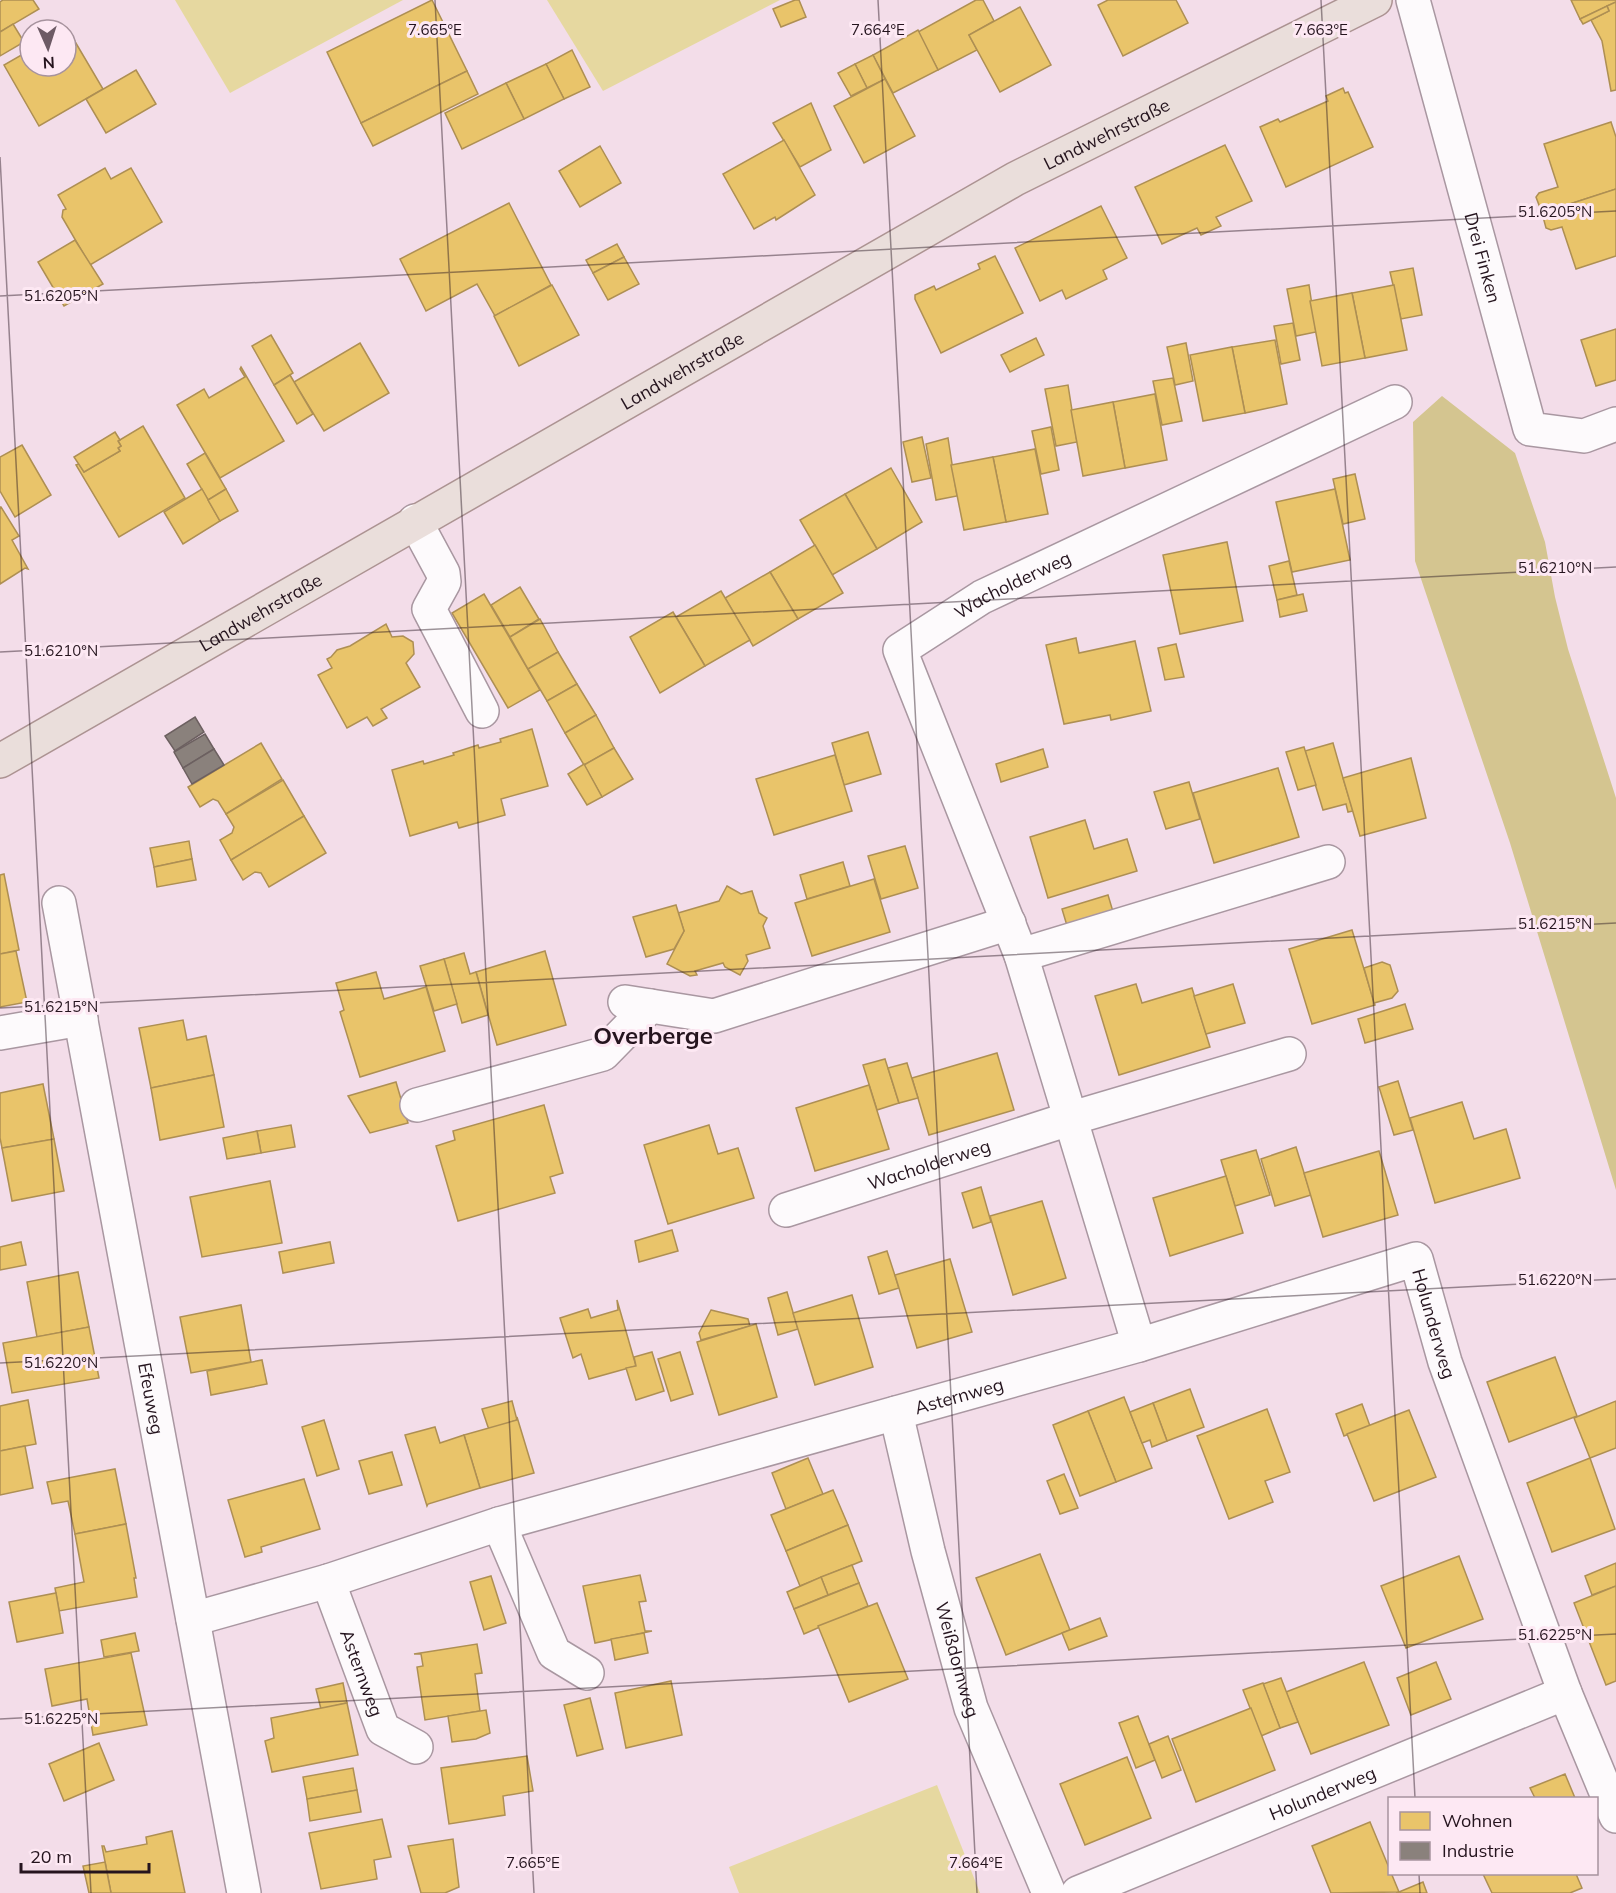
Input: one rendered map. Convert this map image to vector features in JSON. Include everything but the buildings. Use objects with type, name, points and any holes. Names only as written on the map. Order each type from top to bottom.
[{"type":"main road","name":"Landwehrstraße","points":[[0,760],[1015,179],[1375,0]]},
{"type":"street","name":"Drei Finken","points":[[1413,0],[1530,429],[1584,436],[1616,424]]},
{"type":"street","name":"Wacholderweg","points":[[1138,1345],[1072,1118],[1021,955],[900,650],[982,597],[1395,402]]},
{"type":"street","points":[[415,521],[443,573],[444,582],[429,609],[482,711]]},
{"type":"street","points":[[1021,955],[1329,862]]},
{"type":"street","name":"Efeuweg","points":[[60,903],[244,1893]]},
{"type":"street","points":[[417,1105],[603,1054],[638,1004],[714,1016],[1009,923]]},
{"type":"street","points":[[0,1033],[81,1019]]},
{"type":"street","name":"Wacholderweg","points":[[786,1210],[1072,1118],[1289,1054]]},
{"type":"street","name":"Asternweg","points":[[193,1619],[328,1581],[499,1524],[1138,1345],[1416,1259]]},
{"type":"street","name":"Holunderweg","points":[[1416,1259],[1445,1362],[1565,1693],[1616,1816]]},
{"type":"street","name":"Weißdornweg","points":[[896,1413],[928,1551],[971,1708],[1049,1893]]},
{"type":"street","points":[[499,1524],[554,1653],[587,1673]]},
{"type":"street","name":"Asternweg","points":[[328,1581],[383,1729],[416,1747]]},
{"type":"street","name":"Holunderweg","points":[[1078,1893],[1565,1693]]},
{"type":"shaded area","points":[[175,0],[403,0],[230,93]]},
{"type":"shaded area","points":[[547,0],[780,0],[603,91]]},
{"type":"shaded area","points":[[1442,396],[1515,453],[1545,542],[1568,649],[1616,798],[1616,1190],[1510,843],[1415,561],[1413,422]]},
{"type":"shaded area","points":[[937,1785],[980,1893],[739,1893],[729,1867]]},
{"type":"district","name":"Overberge","points":[[653,1035]]}]
